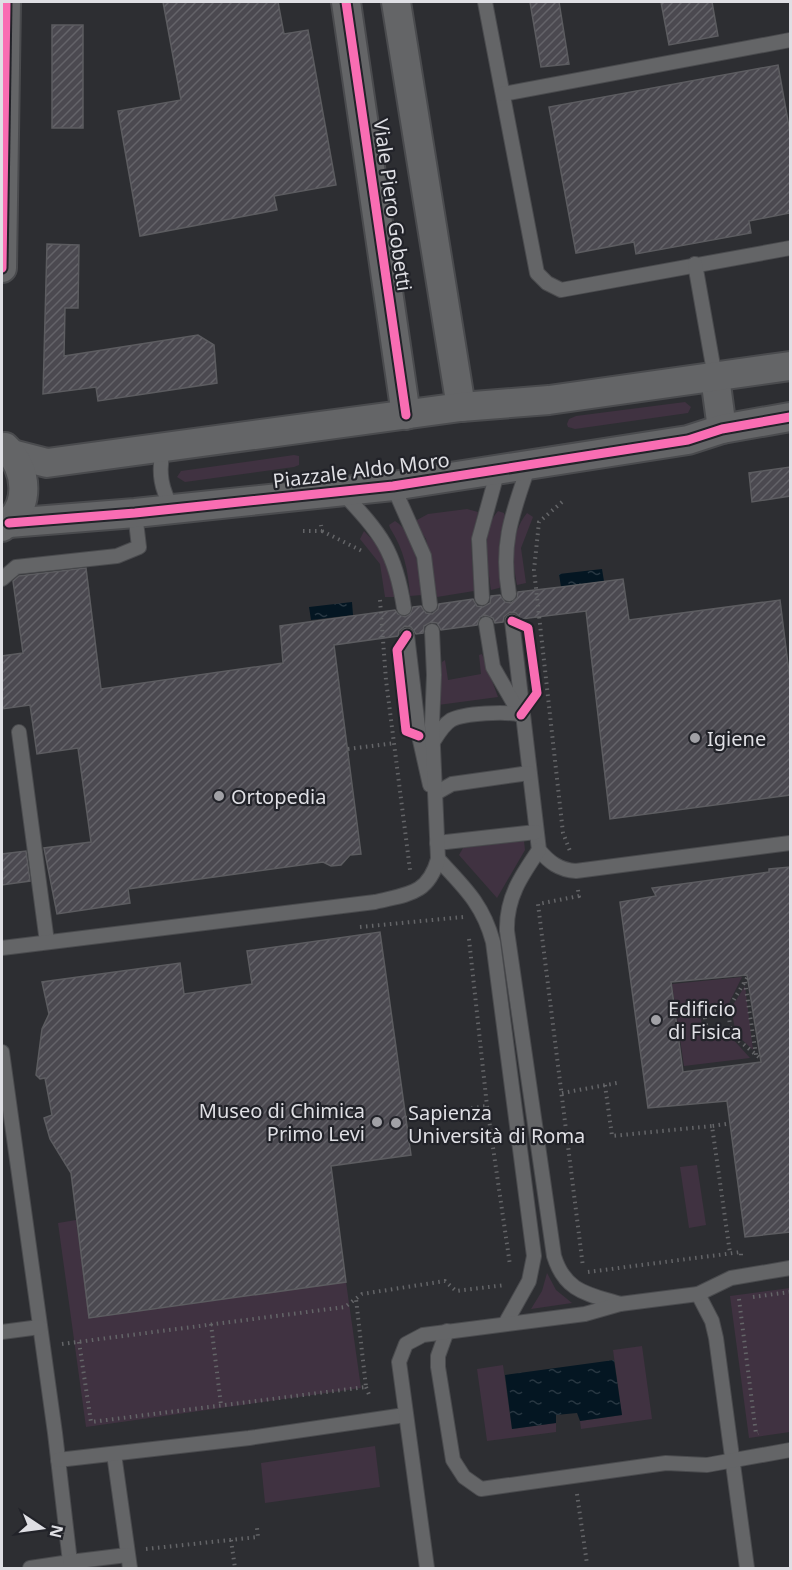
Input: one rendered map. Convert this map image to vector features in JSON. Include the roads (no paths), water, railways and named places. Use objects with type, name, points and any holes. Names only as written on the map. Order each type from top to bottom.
[{"type":"street","points":[[2,268],[6,2]]},
{"type":"street","name":"Viale Piero Gobetti","points":[[346,2],[406,415]]},
{"type":"street","name":"Viale Piero Gobetti","points":[[396,2],[461,407]]},
{"type":"street","name":"Piazzale Aldo Moro","points":[[7,449],[47,463],[461,407],[549,400],[790,366]]},
{"type":"street","points":[[716,377],[722,429]]},
{"type":"street","name":"Piazzale Aldo Moro","points":[[5,525],[173,510],[393,486],[688,440],[722,429],[790,417]]},
{"type":"street","name":"Piazzale Aldo Moro","points":[[5,525],[19,507],[23,492],[22,473],[7,449]]},
{"type":"lane","points":[[485,2],[537,273],[542,279],[561,290],[790,248]]},
{"type":"lane","points":[[502,94],[790,40]]},
{"type":"lane","points":[[695,264],[716,377]]},
{"type":"lane","points":[[163,449],[160,464],[161,484],[173,510]]},
{"type":"lane","points":[[508,594],[505,556],[507,532],[529,465]]},
{"type":"lane","points":[[482,598],[479,539],[498,470]]},
{"type":"lane","points":[[393,486],[424,556],[430,605]]},
{"type":"lane","points":[[342,492],[377,530],[388,548],[398,573],[404,608]]},
{"type":"lane","points":[[2,579],[16,567],[117,556],[133,551],[139,547],[135,513]]},
{"type":"lane","points":[[512,621],[538,850],[518,880],[511,897],[507,931],[554,1256],[558,1270],[572,1287],[621,1304]]},
{"type":"lane","points":[[486,624],[493,667],[521,716]]},
{"type":"lane","points":[[2,948],[375,902],[411,893],[428,884],[438,859],[433,742],[432,632]]},
{"type":"lane","points":[[407,635],[419,736],[435,799]]},
{"type":"lane","points":[[433,742],[445,725],[458,718],[506,713],[521,716]]},
{"type":"lane","points":[[19,732],[47,942]]},
{"type":"lane","points":[[435,799],[452,784],[528,773]]},
{"type":"lane","points":[[437,843],[536,832]]},
{"type":"lane","points":[[538,850],[558,867],[576,872],[790,843]]},
{"type":"lane","points":[[438,859],[477,901],[483,911],[493,942],[534,1256],[529,1281],[505,1324]]},
{"type":"lane","points":[[2,1052],[70,1562]]},
{"type":"lane","points":[[427,1569],[399,1362],[406,1344],[415,1338],[447,1331],[585,1314],[621,1304],[698,1294],[719,1282],[745,1275],[790,1268]]},
{"type":"lane","points":[[698,1294],[712,1321],[716,1338],[747,1569]]},
{"type":"lane","points":[[2,1332],[40,1327]]},
{"type":"lane","points":[[447,1331],[438,1356],[438,1367],[450,1450],[457,1469],[481,1489],[666,1463],[695,1466],[733,1462],[764,1453],[790,1450]]},
{"type":"lane","points":[[58,1460],[405,1416]]},
{"type":"lane","points":[[30,1569],[70,1562],[128,1558],[114,1454]]},
{"type":"water","points":[[602,569],[604,581],[561,587],[559,574]]},
{"type":"water","points":[[352,602],[353,615],[311,620],[309,607]]},
{"type":"water","points":[[614,1360],[622,1415],[580,1421],[577,1413],[556,1415],[556,1423],[512,1429],[505,1375]]},
{"type":"place","name":"Igiene","points":[[695,738]]},
{"type":"place","name":"Ortopedia","points":[[219,796]]},
{"type":"place","name":"Edificio di Fisica","points":[[656,1020]]},
{"type":"place","name":"Museo di Chimica Primo Levi","points":[[377,1122]]},
{"type":"place","name":"Sapienza Università di Roma","points":[[396,1123]]}]
